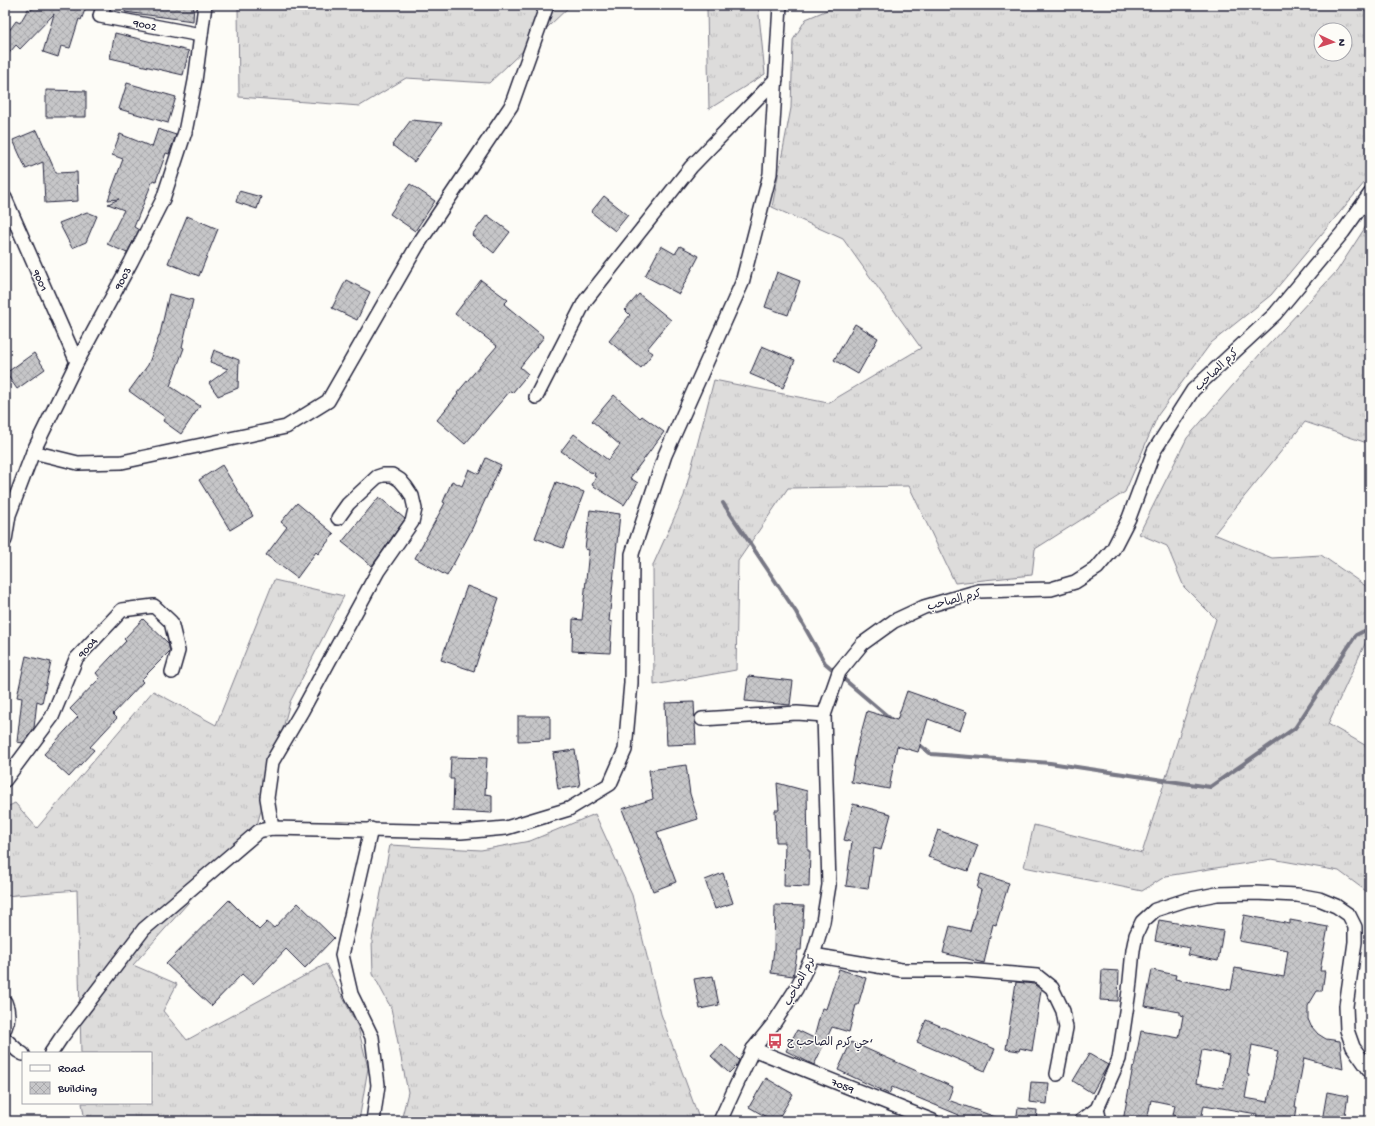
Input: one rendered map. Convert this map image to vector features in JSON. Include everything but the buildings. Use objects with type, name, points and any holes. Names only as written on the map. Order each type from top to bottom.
[{"type":"street","name":"9002","points":[[104,5],[100,16],[201,35]]},
{"type":"street","name":"9003","points":[[5,540],[9,515],[33,452],[77,362],[163,199],[184,132],[195,81],[205,5]]},
{"type":"street","points":[[33,452],[78,463],[122,462],[286,426],[328,401],[417,246],[511,106],[547,5]]},
{"type":"street","points":[[52,1052],[144,928],[259,831],[272,828],[461,832],[506,828],[569,809],[610,784],[625,750],[631,683],[632,554],[665,455],[742,283],[770,174],[780,5]]},
{"type":"street","points":[[536,397],[585,301],[691,167],[776,79]]},
{"type":"street","name":"كرم الصاحب","points":[[720,1121],[753,1049],[778,1017],[814,955],[823,922],[829,885],[824,715],[839,672],[862,644],[894,620],[924,607],[980,591],[1051,589],[1075,582],[1097,568],[1113,549],[1129,518],[1154,451],[1193,390],[1275,314],[1343,232],[1370,194]]},
{"type":"street","name":"9001","points":[[5,198],[77,362]]},
{"type":"street","points":[[272,828],[267,798],[272,762],[302,711],[378,571],[412,522],[414,509],[412,496],[400,480],[392,475],[383,475],[377,478],[348,504],[338,518]]},
{"type":"street","name":"9004","points":[[5,780],[52,717],[76,659],[122,610],[154,606],[171,622],[178,650],[172,672]]},
{"type":"street","points":[[702,719],[797,713],[824,715]]},
{"type":"street","points":[[371,829],[342,955],[351,994],[372,1037],[378,1085],[373,1121]]},
{"type":"street","points":[[1081,1121],[1099,1115],[1119,1059],[1129,991],[1133,950],[1136,935],[1142,922],[1155,910],[1186,900],[1217,894],[1255,893],[1297,895],[1319,899],[1336,906],[1349,914],[1355,927],[1355,942],[1346,1006],[1347,1030],[1353,1048],[1370,1071]]},
{"type":"street","points":[[814,955],[901,970],[966,970],[1037,976],[1052,988],[1063,1010],[1066,1028],[1057,1074]]},
{"type":"street","points":[[5,1002],[8,1012],[8,1020],[5,1028]]},
{"type":"street","points":[[5,1039],[22,1053]]},
{"type":"street","name":"7059","points":[[753,1049],[933,1121]]},
{"type":"green space","points":[[238,5],[571,5],[489,83],[406,78],[360,106],[239,97]]},
{"type":"green space","points":[[704,5],[758,5],[765,74],[709,109],[707,8]]},
{"type":"green space","points":[[833,5],[1370,5],[1370,176],[1271,295],[1211,343],[1158,415],[1125,492],[1035,549],[1032,575],[955,583],[909,486],[788,488],[738,561],[736,670],[654,685],[653,565],[684,496],[714,380],[828,403],[921,348],[843,239],[772,207],[791,108],[793,40],[806,19],[832,8]]},
{"type":"green space","points":[[1370,220],[1370,444],[1305,422],[1214,534],[1272,558],[1321,555],[1370,589],[1370,633],[1328,724],[1370,748],[1370,894],[1339,871],[1272,859],[1166,876],[1142,891],[1024,867],[1034,825],[1142,853],[1216,619],[1184,587],[1167,546],[1139,534],[1187,438],[1260,354],[1337,271]]},
{"type":"green space","points":[[274,580],[344,596],[290,702],[257,825],[133,965],[177,984],[163,1011],[187,1040],[326,964],[358,1027],[368,1068],[359,1121],[85,1121],[82,1104],[152,1104],[152,1052],[81,1052],[77,890],[5,896],[5,808],[15,803],[37,828],[153,691],[216,725]]},
{"type":"green space","points":[[595,814],[632,895],[661,1014],[700,1121],[401,1121],[408,1092],[391,1008],[373,974],[372,940],[390,845],[481,850],[530,841]]},
{"type":"waterway","points":[[723,503],[796,612],[825,663],[892,720]]},
{"type":"waterway","points":[[916,742],[931,754],[1050,763],[1210,787],[1295,728],[1356,635],[1370,628]]},
{"type":"place","name":"حي كرم الصاحب ج‘","points":[[775,1041]]}]
